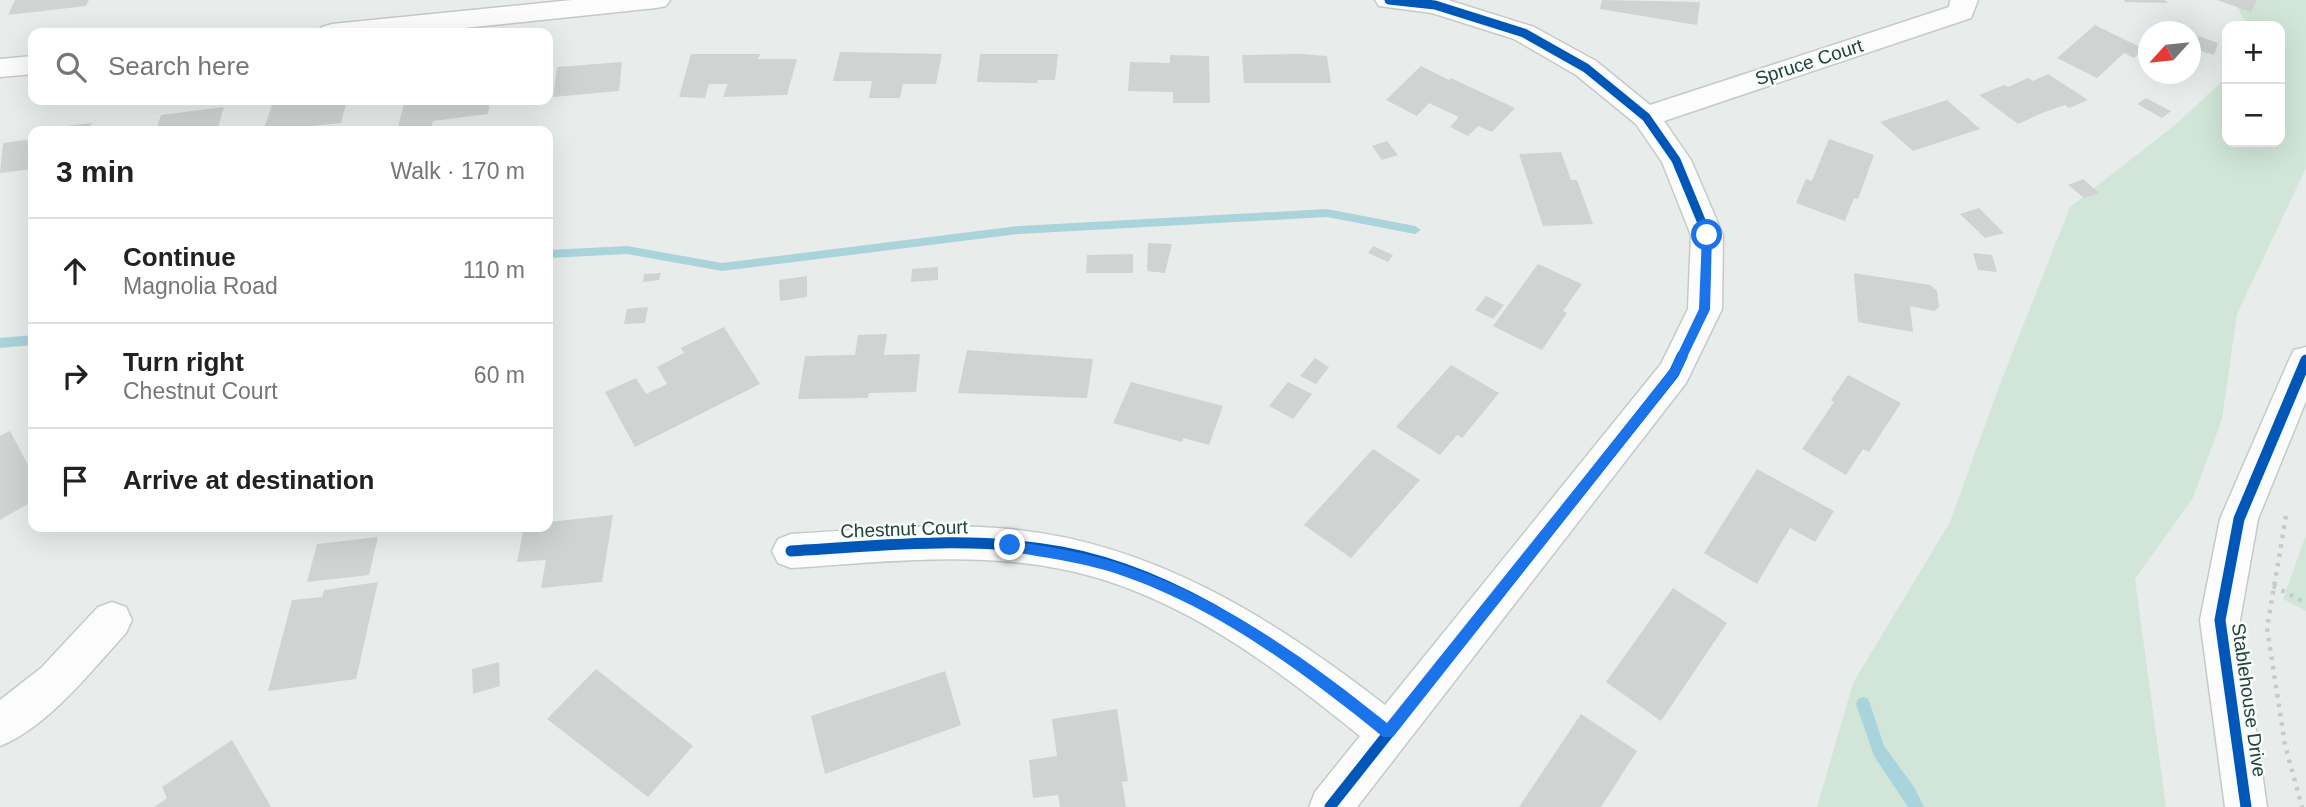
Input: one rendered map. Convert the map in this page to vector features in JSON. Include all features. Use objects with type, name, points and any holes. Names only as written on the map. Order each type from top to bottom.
[{"type":"street","points":[[381,28],[656,0]]},
{"type":"street","points":[[1330,807],[1674,373],[1705,309],[1707,235],[1676,160],[1646,117],[1586,68],[1524,33],[1435,5],[1389,0]]},
{"type":"street","name":"Spruce Court","points":[[1646,117],[1961,12],[1964,0]]},
{"type":"street","points":[[0,68],[28,65]]},
{"type":"street","name":"Stablehouse Drive","points":[[2246,807],[2220,620],[2239,519],[2306,360]]},
{"type":"street","name":"Chestnut Court","points":[[791,551],[922,544],[1010,545],[1103,564],[1156,583],[1252,632],[1312,671],[1388,732]]},
{"type":"street","points":[[0,726],[55,681],[112,620]]},
{"type":"path","points":[[2287,511],[2267,628],[2284,745],[2302,807]]},
{"type":"path","points":[[2273,586],[2306,603]]},
{"type":"green space","points":[[2233,0],[2306,0],[2306,168],[2237,314],[2222,419],[2193,498],[2135,579],[2166,807],[1817,807],[1853,683],[1950,522],[1998,389],[2070,207],[2176,124],[2222,82],[2222,147],[2285,147],[2285,21],[2245,21]]},
{"type":"green space","points":[[2306,535],[2306,611],[2283,599]]},
{"type":"building","points":[[15,0],[89,0],[86,6],[8,15]]},
{"type":"building","points":[[1602,0],[1700,2],[1697,25],[1600,9]]},
{"type":"building","points":[[2124,0],[2165,0],[2168,3],[2125,2]]},
{"type":"building","points":[[2217,0],[2257,0],[2251,12]]},
{"type":"building","points":[[2095,25],[2138,46],[2138,54],[2134,58],[2124,53],[2097,78],[2057,58]]},
{"type":"building","points":[[2201,37],[2218,43],[2214,55],[2201,51]]},
{"type":"building","points":[[840,52],[942,54],[936,84],[903,84],[900,98],[869,98],[872,81],[833,81]]},
{"type":"building","points":[[691,54],[760,54],[758,59],[797,59],[787,95],[723,97],[728,84],[709,84],[705,98],[679,97]]},
{"type":"building","points":[[980,54],[1058,54],[1055,80],[1038,80],[1037,83],[977,82]]},
{"type":"building","points":[[1170,55],[1209,56],[1210,103],[1173,103],[1173,92],[1128,91],[1130,62],[1170,63]]},
{"type":"building","points":[[1242,55],[1327,56],[1331,83],[1244,83]]},
{"type":"building","points":[[622,62],[619,91],[553,97],[557,67]]},
{"type":"building","points":[[1421,66],[1515,108],[1492,132],[1478,126],[1468,136],[1450,127],[1459,117],[1429,103],[1417,116],[1386,100]]},
{"type":"building","points":[[2048,74],[2088,100],[2069,108],[2065,105],[2018,124],[1979,95],[2028,78],[2033,81]]},
{"type":"building","points":[[2146,98],[2171,111],[2162,118],[2137,104]]},
{"type":"building","points":[[1947,100],[1980,129],[1913,151],[1880,122]]},
{"type":"building","points":[[272,105],[346,105],[341,123],[265,126]]},
{"type":"building","points":[[404,105],[489,105],[488,114],[433,121],[432,126],[398,126]]},
{"type":"building","points":[[224,107],[218,126],[158,126],[161,115]]},
{"type":"building","points":[[92,123],[90,126],[66,126]]},
{"type":"building","points":[[1829,139],[1874,155],[1858,199],[1854,198],[1845,221],[1796,203],[1806,179],[1812,181]]},
{"type":"building","points":[[28,140],[28,170],[0,173],[3,143]]},
{"type":"building","points":[[1387,141],[1398,155],[1382,160],[1372,146]]},
{"type":"building","points":[[1561,152],[1571,180],[1577,180],[1593,224],[1543,226],[1519,154]]},
{"type":"building","points":[[2083,179],[2099,193],[2084,198],[2068,185]]},
{"type":"building","points":[[1979,208],[2004,233],[1985,238],[1960,214]]},
{"type":"building","points":[[1148,243],[1172,244],[1165,273],[1147,271]]},
{"type":"building","points":[[1373,246],[1393,255],[1388,262],[1368,253]]},
{"type":"building","points":[[1973,253],[1992,255],[1997,272],[1978,270]]},
{"type":"building","points":[[1133,254],[1133,273],[1086,273],[1087,255]]},
{"type":"building","points":[[1538,264],[1582,284],[1563,311],[1567,313],[1542,350],[1493,326]]},
{"type":"building","points":[[938,267],[938,280],[911,282],[912,269]]},
{"type":"building","points":[[661,273],[659,280],[643,282],[644,274]]},
{"type":"building","points":[[1854,273],[1930,285],[1937,291],[1939,307],[1934,311],[1910,306],[1913,332],[1858,322]]},
{"type":"building","points":[[807,276],[807,297],[780,301],[779,280]]},
{"type":"building","points":[[1486,296],[1504,305],[1493,319],[1475,310]]},
{"type":"building","points":[[648,307],[645,323],[624,324],[627,309]]},
{"type":"building","points":[[724,327],[760,384],[635,447],[605,392],[636,378],[646,394],[667,384],[657,367],[684,353],[681,348]]},
{"type":"building","points":[[887,334],[884,355],[920,354],[916,392],[869,393],[868,398],[798,399],[805,356],[855,355],[858,335]]},
{"type":"building","points":[[967,350],[1093,359],[1087,398],[958,393]]},
{"type":"building","points":[[1315,358],[1329,367],[1316,384],[1300,376]]},
{"type":"building","points":[[1451,365],[1499,393],[1462,438],[1457,435],[1440,455],[1396,427]]},
{"type":"building","points":[[1848,375],[1901,403],[1869,452],[1863,449],[1846,475],[1802,449],[1834,402],[1831,400]]},
{"type":"building","points":[[1131,382],[1223,406],[1209,445],[1183,438],[1182,442],[1113,423]]},
{"type":"building","points":[[1288,382],[1312,394],[1293,419],[1269,406]]},
{"type":"building","points":[[10,431],[28,465],[28,504],[0,520],[0,436]]},
{"type":"building","points":[[1373,449],[1420,480],[1351,558],[1304,525]]},
{"type":"building","points":[[1757,469],[1834,511],[1815,542],[1790,528],[1757,584],[1704,553]]},
{"type":"building","points":[[613,515],[602,582],[541,588],[546,560],[517,562],[523,532],[553,532],[553,521]]},
{"type":"building","points":[[378,537],[369,575],[307,582],[317,544]]},
{"type":"building","points":[[378,582],[356,679],[268,691],[292,600],[322,597],[324,590]]},
{"type":"building","points":[[1673,588],[1727,623],[1661,721],[1606,682]]},
{"type":"building","points":[[499,662],[500,686],[473,694],[472,669]]},
{"type":"building","points":[[596,669],[693,746],[648,797],[547,719]]},
{"type":"building","points":[[945,671],[961,725],[825,774],[811,716]]},
{"type":"building","points":[[1117,709],[1128,781],[1122,782],[1126,807],[1060,807],[1058,795],[1033,798],[1029,760],[1057,756],[1052,719]]},
{"type":"building","points":[[1581,714],[1637,751],[1601,807],[1519,807]]},
{"type":"building","points":[[232,740],[271,807],[154,807],[167,798],[162,787]]},
{"type":"waterway","points":[[553,254],[627,250],[722,267],[1019,230],[1327,213],[1415,230]]},
{"type":"waterway","points":[[0,343],[28,340]]},
{"type":"waterway","points":[[1863,704],[1879,751],[1909,792],[1916,807]]},
{"type":"cycle path","points":[[1330,807],[1674,373],[1705,309],[1707,235],[1676,160],[1646,117],[1586,68],[1524,33],[1435,5],[1389,0]]},
{"type":"cycle path","points":[[2246,807],[2220,620],[2239,519],[2306,360]]},
{"type":"cycle path","points":[[791,551],[927,544],[1008,545],[1062,552],[1114,566],[1164,585],[1212,609],[1303,667],[1388,732]]},
{"type":"route","points":[[1010,545],[1103,564],[1156,583],[1195,601],[1252,632],[1312,671],[1388,732],[1674,373],[1705,309],[1707,235]]}]
